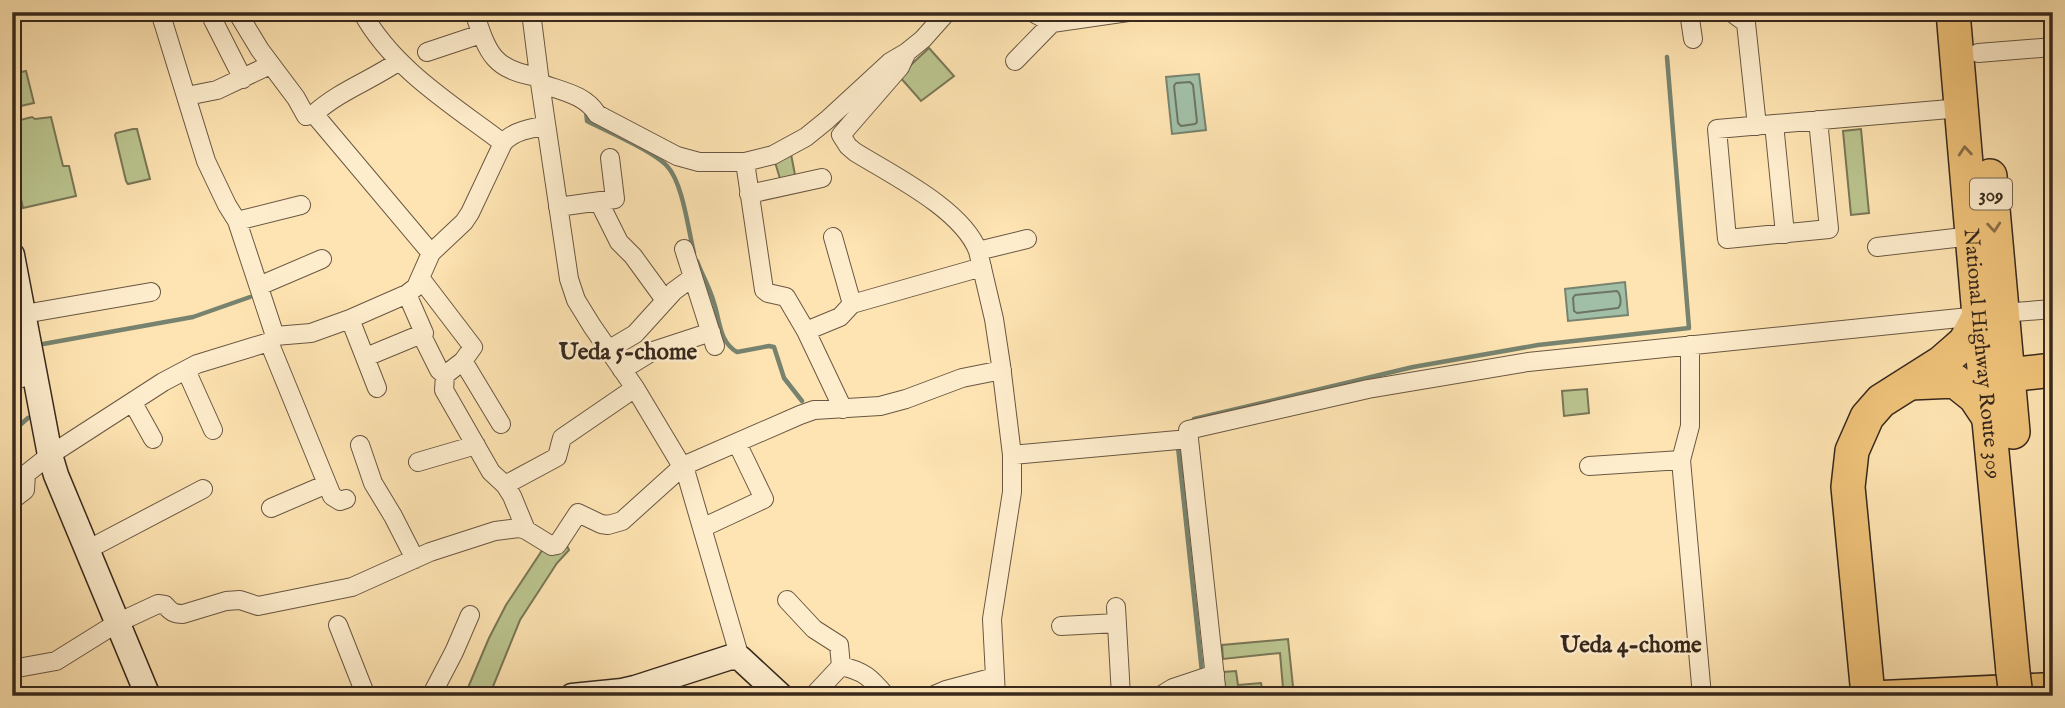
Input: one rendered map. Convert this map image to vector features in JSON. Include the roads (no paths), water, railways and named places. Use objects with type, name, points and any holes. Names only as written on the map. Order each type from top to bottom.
[{"type":"highway","name":"National Highway Route 309","points":[[1953,12],[1972,236],[2008,375],[2017,687]]},
{"type":"highway","name":"National Highway Route 309","points":[[1975,12],[1991,315],[1989,418],[2017,687]]},
{"type":"highway","points":[[1868,695],[1848,487],[1852,451],[1867,417],[1881,401],[1941,363],[1991,315]]},
{"type":"highway","points":[[2008,375],[2053,370]]},
{"type":"highway","points":[[1907,384],[1955,381],[1975,397],[1989,418]]},
{"type":"main road","points":[[1861,696],[2017,687]]},
{"type":"street","points":[[160,12],[206,160],[237,221],[259,286],[272,339],[327,484],[332,496],[340,502],[346,499]]},
{"type":"street","points":[[237,12],[306,116],[314,114],[328,101],[382,73],[399,61]]},
{"type":"street","points":[[362,12],[399,61],[503,143]]},
{"type":"street","points":[[474,12],[481,34],[496,61],[513,71],[584,99],[592,105],[597,114],[677,156],[699,162],[745,162],[773,155],[806,137],[890,62],[923,39],[947,12]]},
{"type":"street","points":[[531,12],[569,279],[576,300],[635,388],[683,467],[740,658],[781,696]]},
{"type":"street","points":[[1032,12],[1052,23],[1128,12]]},
{"type":"street","points":[[1693,39],[1689,13],[1704,12]]},
{"type":"street","points":[[1731,12],[1746,23],[1785,234]]},
{"type":"street","points":[[214,20],[243,79]]},
{"type":"street","points":[[1015,61],[1052,23]]},
{"type":"street","points":[[426,52],[481,34]]},
{"type":"street","points":[[1978,53],[2053,47]]},
{"type":"street","points":[[907,52],[900,67],[841,135],[855,152],[933,200],[975,241],[980,259],[994,319],[1012,455],[1012,492],[992,619],[996,696]]},
{"type":"street","points":[[187,96],[217,90],[270,65]]},
{"type":"street","points":[[1818,120],[1829,229],[1727,239],[1717,129],[1818,120],[1961,108]]},
{"type":"street","points":[[314,114],[431,253]]},
{"type":"street","points":[[12,500],[25,490],[26,474],[50,455],[163,382],[197,364],[272,339],[311,333],[407,294],[421,279],[431,253],[470,214],[503,143],[508,137],[519,132],[546,126]]},
{"type":"street","points":[[558,207],[615,199],[610,158]]},
{"type":"street","points":[[745,162],[764,290],[786,297],[806,331],[843,409]]},
{"type":"street","points":[[749,194],[822,178]]},
{"type":"street","points":[[599,202],[619,242],[633,256],[665,300]]},
{"type":"street","points":[[237,221],[301,205]]},
{"type":"street","points":[[1877,247],[1972,236]]},
{"type":"street","points":[[832,237],[852,304]]},
{"type":"street","points":[[806,331],[840,317],[852,304],[980,259],[1027,239]]},
{"type":"street","points":[[622,370],[653,351],[713,339],[684,249]]},
{"type":"street","points":[[12,255],[24,314],[23,377],[56,475],[148,696]]},
{"type":"street","points":[[259,286],[322,259]]},
{"type":"street","points":[[608,350],[635,334],[674,291],[693,278]]},
{"type":"street","points":[[421,279],[473,347],[463,361],[445,375],[444,390],[491,472],[512,496],[526,530]]},
{"type":"street","points":[[24,314],[151,292]]},
{"type":"street","points":[[366,357],[424,333],[407,294]]},
{"type":"street","points":[[1217,696],[1206,677],[1188,430],[1368,389],[1528,362],[2053,309]]},
{"type":"street","points":[[350,319],[377,388]]},
{"type":"street","points":[[421,334],[439,370],[445,375]]},
{"type":"street","points":[[1690,345],[1689,426],[1681,460],[1702,696]]},
{"type":"street","points":[[463,361],[501,424]]},
{"type":"street","points":[[186,370],[213,430]]},
{"type":"street","points":[[12,669],[56,661],[117,623],[158,604],[165,605],[171,612],[183,614],[226,601],[240,600],[258,607],[336,591],[352,587],[430,552],[495,531],[519,528],[552,546],[557,545],[578,513],[601,524],[615,524],[628,516],[683,467],[800,415],[814,410],[880,407],[962,377],[1002,370]]},
{"type":"street","points":[[505,485],[557,457],[562,438],[635,388]]},
{"type":"street","points":[[133,402],[153,439]]},
{"type":"street","points":[[1012,455],[1189,439]]},
{"type":"street","points":[[702,528],[764,499],[737,443]]},
{"type":"street","points":[[360,445],[373,483],[415,559]]},
{"type":"street","points":[[418,462],[476,445]]},
{"type":"street","points":[[1589,466],[1681,460]]},
{"type":"street","points":[[271,508],[327,484]]},
{"type":"street","points":[[87,550],[203,489]]},
{"type":"street","points":[[787,600],[814,629],[839,645],[841,666],[813,696]]},
{"type":"street","points":[[431,696],[470,615]]},
{"type":"street","points":[[1061,626],[1116,615],[1121,696]]},
{"type":"street","points":[[338,625],[366,696]]},
{"type":"street","points":[[572,696],[622,691],[723,658],[740,658]]},
{"type":"street","points":[[841,666],[871,677],[886,696]]},
{"type":"street","points":[[932,696],[995,677]]},
{"type":"street","points":[[1160,696],[1173,688],[1206,677]]},
{"type":"water","points":[[1199,74],[1206,130],[1172,134],[1166,77]]},
{"type":"water","points":[[1625,282],[1628,315],[1568,321],[1565,289]]},
{"type":"waterway","points":[[1194,419],[1413,367],[1538,345],[1689,328],[1667,57]]},
{"type":"waterway","points":[[586,110],[587,121],[641,148],[667,166],[681,195],[694,253]]},
{"type":"waterway","points":[[12,186],[17,211]]},
{"type":"waterway","points":[[697,261],[727,343],[737,352],[774,347],[784,378],[802,401]]},
{"type":"waterway","points":[[43,344],[193,317],[250,297]]},
{"type":"waterway","points":[[12,432],[28,418]]},
{"type":"waterway","points":[[1178,447],[1202,672]]},
{"type":"waterway","points":[[1204,684],[1205,696]]},
{"type":"district","name":"Ueda 5-chome","points":[[628,351]]},
{"type":"district","name":"Ueda 4-chome","points":[[1631,644]]}]
